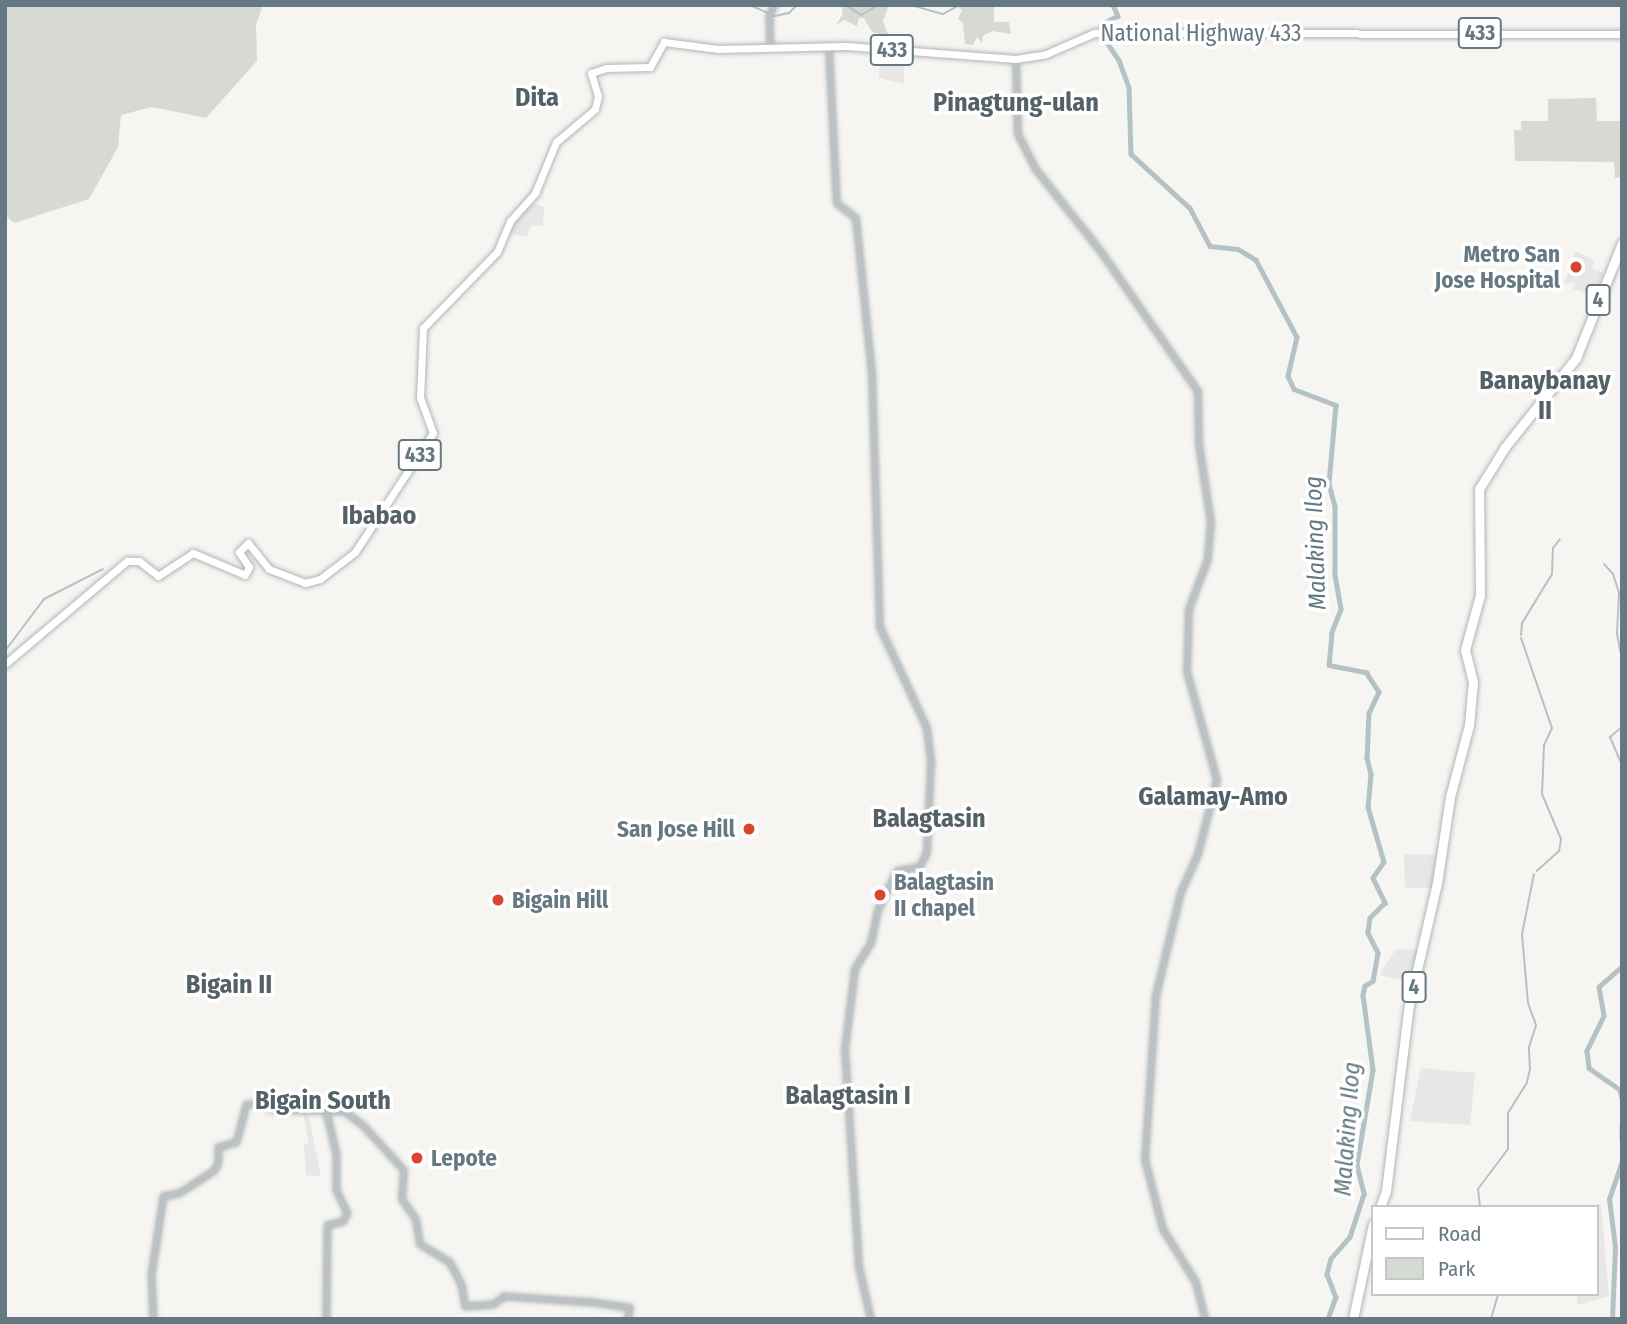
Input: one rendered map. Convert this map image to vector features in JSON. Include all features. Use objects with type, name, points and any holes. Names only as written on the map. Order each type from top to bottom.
[{"type":"highway","name":"4","points":[[1381,1205],[1387,1180],[1409,1006],[1437,883],[1450,797],[1468,727],[1473,682],[1465,654],[1480,595],[1479,489],[1500,454],[1576,358],[1622,243]]},
{"type":"highway","points":[[1353,1319],[1372,1229]]},
{"type":"main road","name":"National Highway 433","points":[[5,664],[127,561],[139,561],[158,576],[193,553],[245,575],[249,567],[239,552],[248,543],[269,569],[305,583],[320,579],[353,553],[433,433],[420,398],[423,328],[497,253],[510,221],[535,192],[556,142],[595,109],[597,93],[591,73],[606,68],[650,67],[670,40],[719,49],[830,46],[1016,58],[1046,54],[1094,33],[1107,32],[1622,34]]},
{"type":"street","points":[[770,47],[769,14],[774,5]]},
{"type":"street","points":[[830,46],[837,203],[856,218],[872,374],[880,627],[927,728],[931,763],[927,852],[920,867],[897,871],[877,913],[871,943],[855,969],[845,1049],[859,1268],[871,1319]]},
{"type":"street","points":[[1016,58],[1018,134],[1031,161],[1198,391],[1199,444],[1211,522],[1206,565],[1189,609],[1187,671],[1217,776],[1198,854],[1181,892],[1156,995],[1145,1160],[1163,1229],[1196,1282],[1205,1319]]},
{"type":"street","points":[[153,1319],[151,1275],[163,1196],[180,1193],[217,1168],[218,1147],[236,1142],[246,1117],[246,1104],[318,1107],[326,1112],[347,1112],[404,1170],[402,1199],[416,1219],[420,1244],[450,1262],[462,1286],[465,1306],[493,1304],[504,1296],[593,1303],[630,1307],[628,1319]]},
{"type":"street","points":[[326,1112],[336,1154],[336,1190],[347,1213],[343,1221],[327,1225],[326,1319]]},
{"type":"shaded area","points":[[880,52],[904,54],[904,84],[879,78]]},
{"type":"shaded area","points":[[532,203],[544,207],[543,226],[532,225],[527,237],[508,233],[519,214]]},
{"type":"shaded area","points":[[1576,251],[1594,260],[1592,269],[1603,273],[1595,296],[1573,289],[1575,282],[1564,284]]},
{"type":"shaded area","points":[[1404,854],[1438,855],[1433,888],[1405,888]]},
{"type":"shaded area","points":[[1396,949],[1419,950],[1412,982],[1379,975]]},
{"type":"shaded area","points":[[1421,1068],[1475,1073],[1470,1125],[1410,1121]]},
{"type":"shaded area","points":[[309,1107],[321,1177],[306,1175],[304,1144],[309,1143],[302,1108]]},
{"type":"shaded area","points":[[1601,1204],[1609,1296],[1577,1305],[1577,1296],[1599,1296],[1599,1205],[1596,1205]]},
{"type":"green space","points":[[5,5],[263,5],[256,25],[257,61],[206,118],[152,107],[121,115],[118,147],[89,199],[14,223],[5,215]]},
{"type":"green space","points":[[841,5],[889,5],[883,21],[889,37],[872,32],[864,18],[859,18],[857,26],[844,20],[836,25],[843,14]]},
{"type":"green space","points":[[955,5],[994,5],[994,22],[1009,22],[1011,34],[992,31],[983,36],[982,43],[977,37],[973,45],[965,44],[963,23],[958,19],[962,10]]},
{"type":"green space","points":[[1596,98],[1597,121],[1622,121],[1622,178],[1615,178],[1614,162],[1515,161],[1514,130],[1521,130],[1521,121],[1548,121],[1548,99]]},
{"type":"waterway","points":[[750,5],[775,16],[789,13],[797,5]]},
{"type":"waterway","points":[[846,5],[861,15],[878,5]]},
{"type":"waterway","points":[[911,5],[943,14],[959,5]]},
{"type":"waterway","name":"Malaking Ilog","points":[[1113,5],[1118,16],[1101,25],[1100,32],[1119,60],[1129,88],[1131,154],[1190,208],[1210,246],[1238,249],[1256,260],[1297,337],[1288,376],[1294,389],[1336,405],[1329,484],[1335,506],[1335,575],[1341,609],[1332,633],[1329,665],[1366,672],[1379,692],[1369,713],[1367,758],[1371,774],[1368,807],[1384,862],[1373,878],[1385,903],[1370,918],[1368,933],[1378,953],[1373,981],[1365,986],[1363,995],[1373,1070],[1357,1165],[1364,1194],[1350,1237],[1331,1259],[1327,1274],[1336,1297],[1328,1319]]},
{"type":"waterway","points":[[1521,635],[1522,623],[1552,574],[1553,548],[1560,539]]},
{"type":"waterway","points":[[1604,564],[1613,574],[1619,593],[1617,634],[1622,659]]},
{"type":"waterway","points":[[5,651],[44,599],[103,569]]},
{"type":"waterway","points":[[1521,638],[1552,728],[1544,745],[1542,794],[1561,839],[1559,851],[1537,871]]},
{"type":"waterway","points":[[1622,727],[1610,737],[1622,765]]},
{"type":"waterway","points":[[1480,1205],[1478,1189],[1508,1149],[1508,1113],[1527,1082],[1530,1069],[1529,1047],[1536,1025],[1528,1003],[1522,934],[1534,874]]},
{"type":"waterway","points":[[1622,967],[1599,987],[1604,1016],[1587,1051],[1589,1068],[1620,1090],[1622,1098]]},
{"type":"waterway","points":[[1622,1125],[1622,1139]]},
{"type":"waterway","points":[[1612,1319],[1615,1247],[1609,1199],[1622,1161]]},
{"type":"waterway","points":[[1491,1319],[1497,1296]]},
{"type":"place","name":"Metro San Jose Hospital","points":[[1576,267]]},
{"type":"place","name":"San Jose Hill","points":[[749,829]]},
{"type":"place","name":"Balagtasin II chapel","points":[[880,895]]},
{"type":"place","name":"Bigain Hill","points":[[498,900]]},
{"type":"place","name":"Lepote","points":[[417,1158]]},
{"type":"district","name":"Dita","points":[[537,98]]},
{"type":"district","name":"Pinagtung-ulan","points":[[1016,103]]},
{"type":"district","name":"Banaybanay II","points":[[1545,396]]},
{"type":"district","name":"Ibabao","points":[[379,516]]},
{"type":"district","name":"Galamay-Amo","points":[[1213,797]]},
{"type":"district","name":"Balagtasin","points":[[929,819]]},
{"type":"district","name":"Bigain II","points":[[229,985]]},
{"type":"district","name":"Balagtasin I","points":[[848,1096]]},
{"type":"district","name":"Bigain South","points":[[323,1101]]}]
